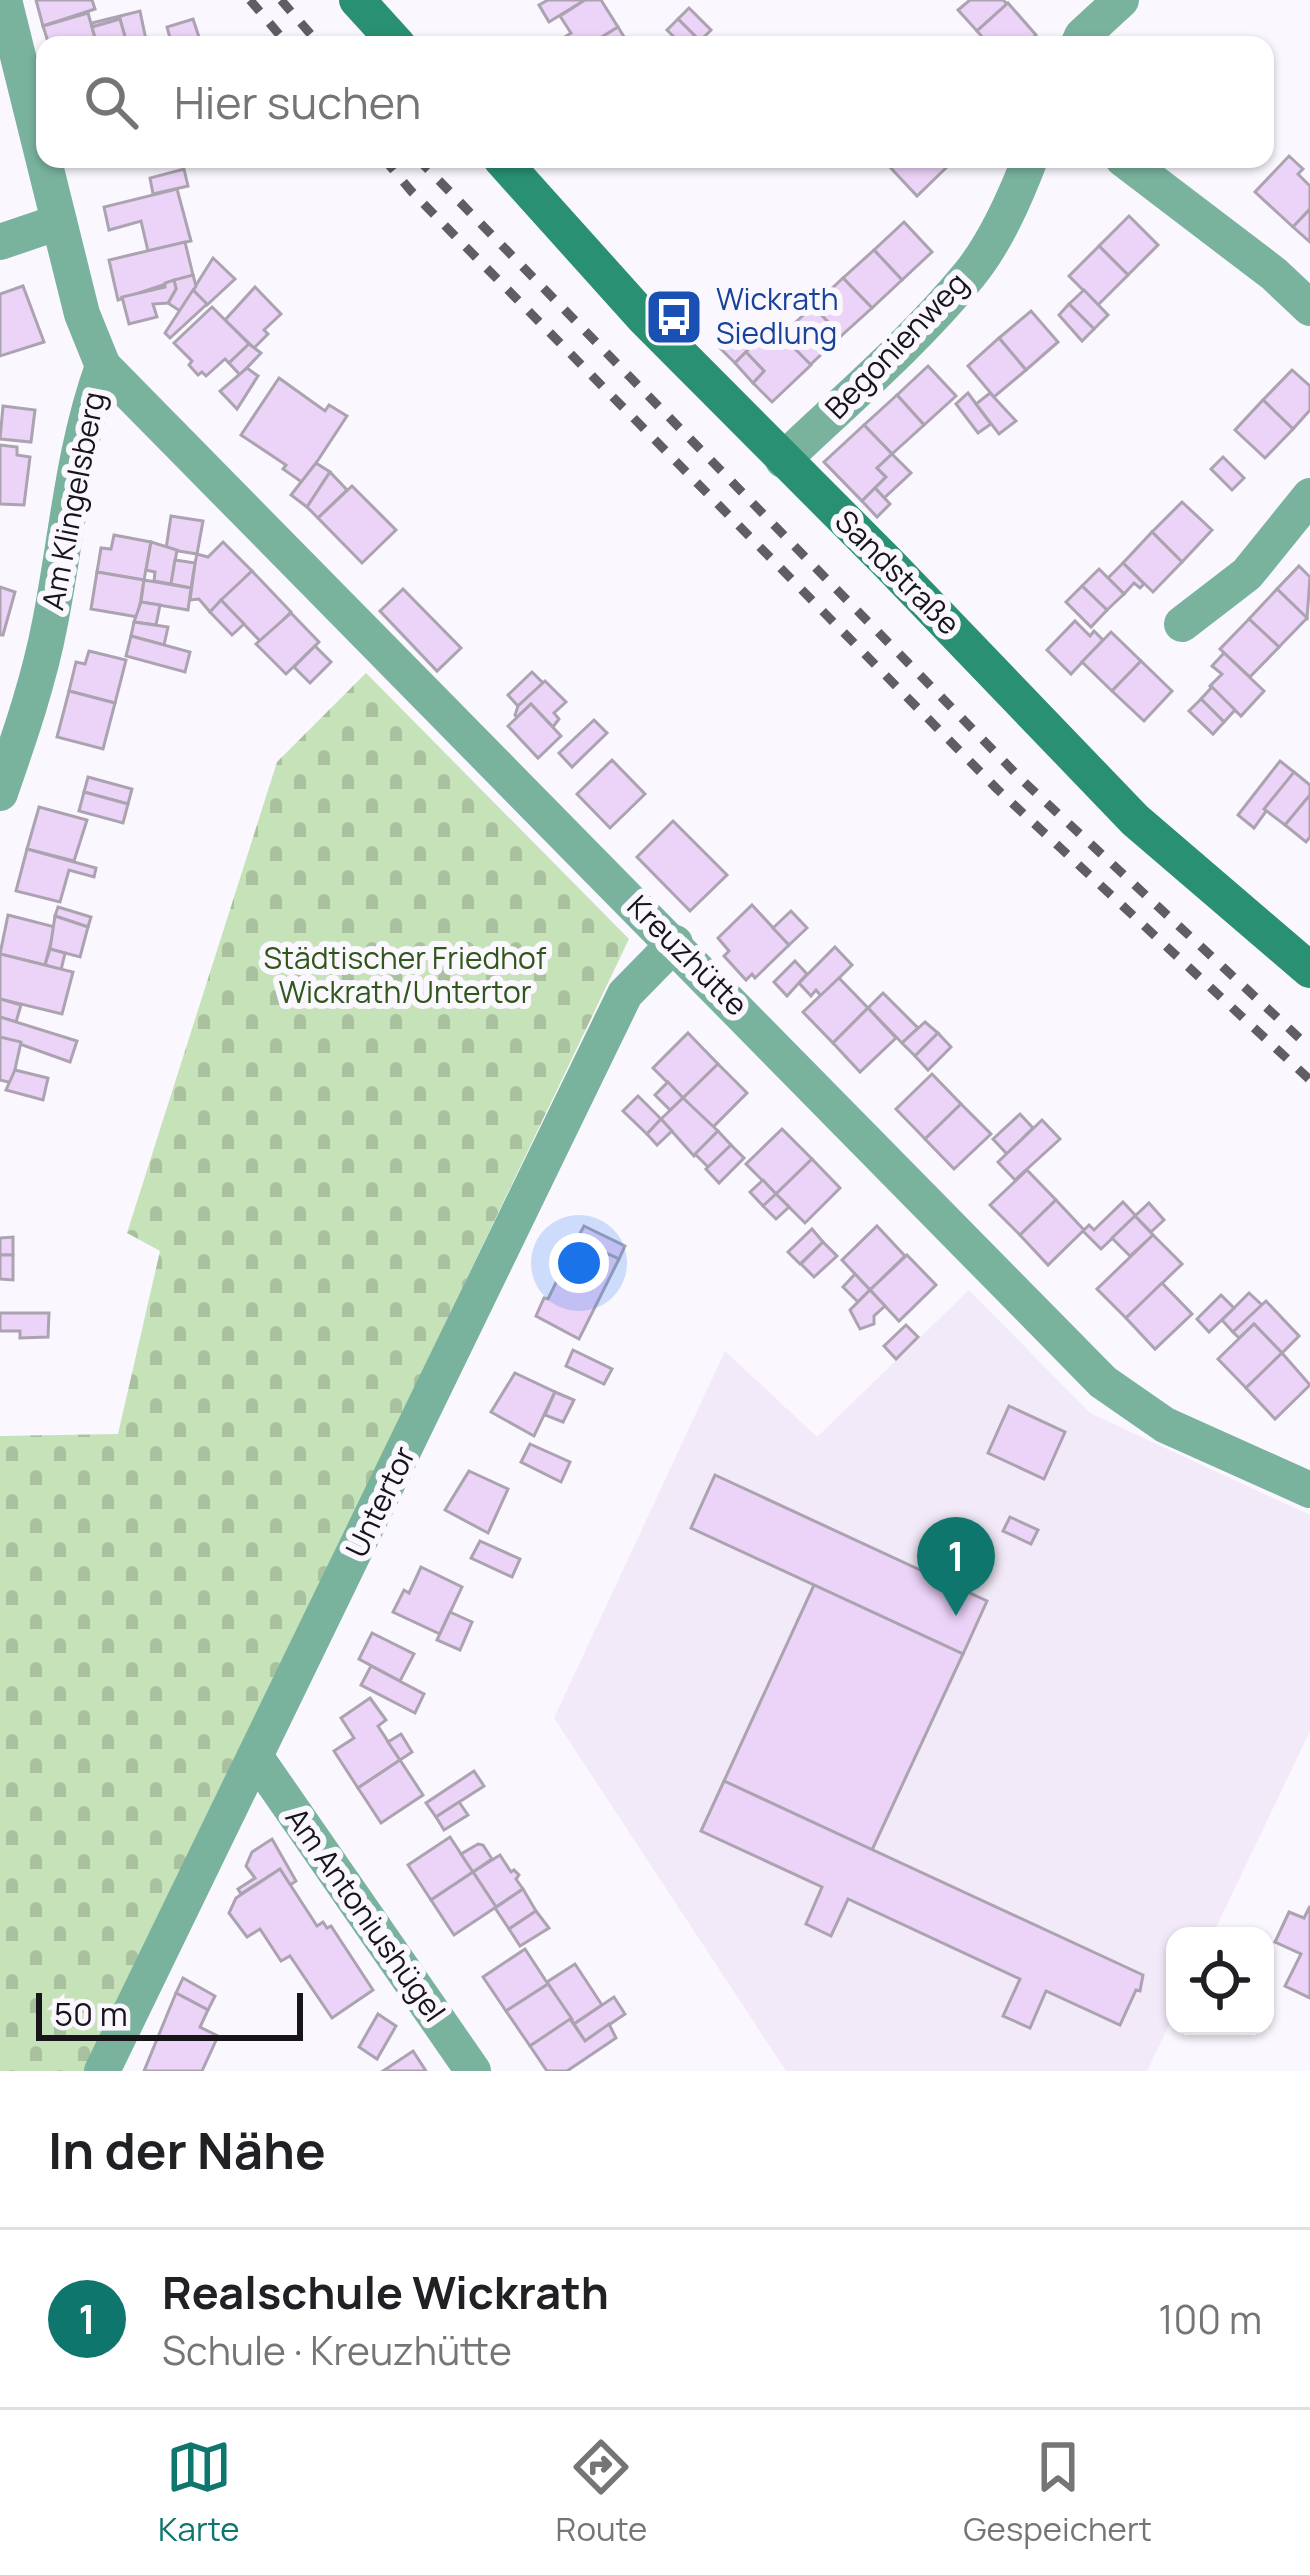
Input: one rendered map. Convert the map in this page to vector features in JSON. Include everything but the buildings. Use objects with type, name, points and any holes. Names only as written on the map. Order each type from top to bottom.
[{"type":"main road","points":[[357,0],[390,36]]},
{"type":"main road","name":"Sandstraße","points":[[509,168],[643,317],[1135,820],[1310,970]]},
{"type":"street","name":"Am Klingelsberg","points":[[4,0],[36,129]]},
{"type":"street","points":[[1082,36],[1121,0]]},
{"type":"street","name":"Am Klingelsberg","points":[[0,794],[50,627],[84,420],[103,366],[82,314],[46,168]]},
{"type":"street","name":"Begonienweg","points":[[784,460],[972,272],[1016,196],[1027,168]]},
{"type":"street","points":[[1135,168],[1274,274],[1310,308]]},
{"type":"street","points":[[0,242],[59,222]]},
{"type":"street","name":"Kreuzhütte","points":[[103,366],[1103,1382],[1165,1425],[1310,1490]]},
{"type":"street","points":[[1182,624],[1247,574],[1310,496]]},
{"type":"street","name":"Untertor","points":[[102,2071],[625,994],[675,943]]},
{"type":"street","name":"Am Antoniushügel","points":[[257,1759],[473,2071]]},
{"type":"shaded area","points":[[969,1290],[1090,1413],[1310,1515],[1310,1731],[1216,1927],[1166,1927],[1166,2032],[1147,2071],[786,2071],[554,1718],[725,1351],[817,1437]]},
{"type":"green space","name":"Städtischer Friedhof Wickrath/Untertor","points":[[366,673],[629,939],[88,2071],[0,2071],[0,1436],[118,1434],[160,1251],[127,1233],[277,762]]},
{"type":"railway","points":[[250,0],[280,36]]},
{"type":"railway","points":[[281,0],[312,36]]},
{"type":"railway","points":[[392,168],[997,789],[1310,1080]]},
{"type":"railway","points":[[427,168],[1023,781],[1310,1048]]},
{"type":"place","name":"Wickrath Siedlung","points":[[674,317]]},
{"type":"place","name":"Realschule Wickrath","points":[[956,1616]]}]
